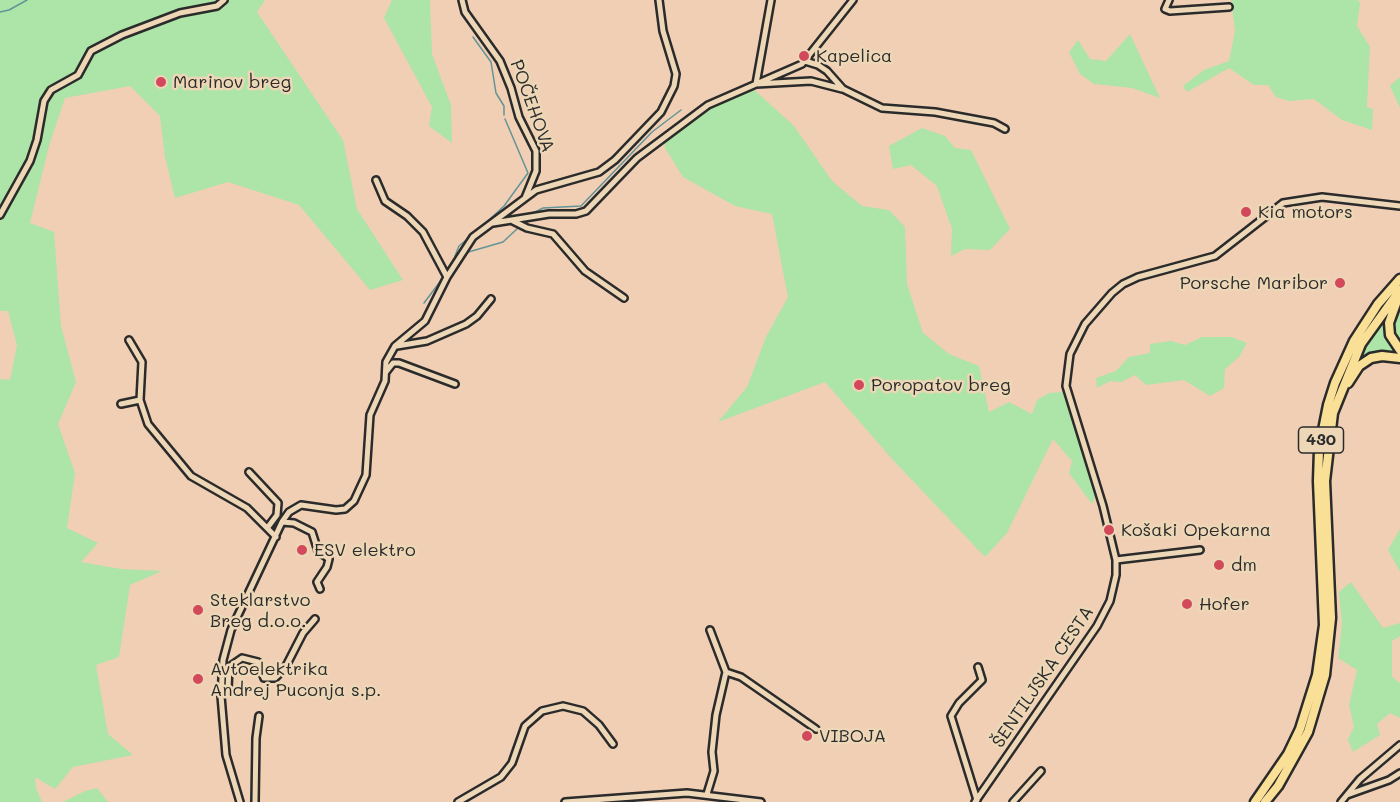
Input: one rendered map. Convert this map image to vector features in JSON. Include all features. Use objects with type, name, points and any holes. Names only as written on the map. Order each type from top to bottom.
[{"type":"highway","name":"430","points":[[1255,802],[1272,782],[1300,729],[1317,675],[1324,625],[1318,482],[1319,450],[1328,405],[1341,368],[1354,341],[1378,304],[1400,279]]},
{"type":"highway","name":"430","points":[[1265,802],[1295,758],[1317,705],[1325,675],[1331,618],[1325,481],[1333,413],[1360,344],[1400,290]]},
{"type":"highway","points":[[1400,296],[1389,323],[1390,335],[1400,350]]},
{"type":"highway","points":[[1333,413],[1359,366],[1371,358],[1382,356],[1400,358]]},
{"type":"street","points":[[0,215],[30,161],[37,140],[44,101],[51,90],[78,75],[91,51],[122,35],[180,13],[217,6],[225,0]]},
{"type":"street","name":"POČEHOVA","points":[[462,0],[465,12],[500,60],[519,117],[536,151],[537,171],[525,200]]},
{"type":"street","points":[[271,531],[282,522],[288,512],[301,505],[336,510],[345,509],[354,501],[366,475],[370,415],[383,387],[386,362],[395,346],[425,321],[447,277],[472,237],[543,187],[599,172],[622,153],[662,112],[674,86],[676,74],[663,31],[659,0]]},
{"type":"street","points":[[756,84],[771,0]]},
{"type":"street","points":[[492,223],[586,211],[637,158],[708,105],[805,62],[853,0]]},
{"type":"street","points":[[1169,0],[1166,11],[1229,7]]},
{"type":"street","points":[[805,62],[818,65],[827,71],[843,89]]},
{"type":"street","points":[[756,84],[811,81],[843,89],[882,108],[935,112],[994,123],[1005,129]]},
{"type":"street","points":[[376,180],[385,201],[407,216],[423,232],[447,277]]},
{"type":"street","name":"ŠENTILJSKA CESTA","points":[[976,801],[1097,626],[1110,601],[1116,575],[1116,560],[1088,451],[1066,386],[1068,361],[1074,342],[1098,307],[1117,288],[1138,277],[1215,256],[1267,212],[1293,199],[1322,197],[1400,206]]},
{"type":"street","points":[[513,221],[527,228],[553,234],[585,271],[624,298]]},
{"type":"street","points":[[395,346],[427,341],[466,324],[477,316],[491,299]]},
{"type":"street","points":[[129,340],[142,362],[140,400],[148,424],[190,476],[229,496],[271,531]]},
{"type":"street","points":[[386,372],[393,363],[399,363],[455,384]]},
{"type":"street","points":[[122,404],[140,400]]},
{"type":"street","points":[[240,802],[226,755],[221,696],[224,656],[231,630],[271,531],[278,503],[249,472]]},
{"type":"street","points":[[282,522],[294,523],[312,532],[318,551],[329,559],[327,567],[317,582],[320,589]]},
{"type":"street","points":[[1116,560],[1200,550]]},
{"type":"street","points":[[221,696],[228,689],[229,667],[242,658],[258,662],[264,678],[275,678],[285,668],[303,633],[315,619]]},
{"type":"street","points":[[707,794],[714,771],[712,752],[714,725],[726,672],[710,630]]},
{"type":"street","points":[[976,801],[951,716],[958,703],[982,680],[978,667]]},
{"type":"street","points":[[726,672],[741,677],[816,729]]},
{"type":"street","points":[[458,802],[501,777],[512,763],[525,726],[542,711],[563,705],[577,708],[595,720],[613,744]]},
{"type":"street","points":[[255,802],[256,738],[259,716]]},
{"type":"street","points":[[1341,802],[1359,779],[1400,745]]},
{"type":"street","points":[[1013,802],[1041,771]]},
{"type":"street","points":[[1346,796],[1389,780],[1400,773]]},
{"type":"street","points":[[565,802],[661,794],[707,794],[761,802]]},
{"type":"green space","points":[[0,0],[265,0],[257,12],[343,140],[357,209],[403,280],[370,290],[299,205],[228,182],[175,198],[165,157],[160,116],[130,86],[65,98],[49,146],[30,223],[54,232],[61,326],[76,382],[58,424],[75,473],[67,528],[98,543],[81,562],[121,569],[162,571],[130,585],[119,657],[96,665],[108,734],[133,755],[73,767],[55,789],[35,777],[36,788],[42,802],[0,802],[0,379],[10,380],[17,345],[8,311],[0,311]]},
{"type":"green space","points":[[392,0],[430,0],[432,54],[451,105],[452,143],[429,126],[432,107],[384,18]]},
{"type":"green space","points":[[1231,0],[1358,0],[1360,3],[1357,26],[1370,47],[1367,107],[1373,109],[1372,130],[1342,120],[1314,99],[1289,101],[1276,97],[1268,85],[1254,85],[1229,68],[1187,92],[1183,86],[1204,70],[1229,61],[1235,31]]},
{"type":"green space","points":[[1130,34],[1160,98],[1132,88],[1094,84],[1080,74],[1069,52],[1078,40],[1090,59],[1106,61]]},
{"type":"green space","points":[[1400,77],[1400,108],[1390,86]]},
{"type":"green space","points":[[750,86],[794,126],[832,181],[862,206],[889,210],[905,227],[907,284],[923,333],[949,354],[979,366],[989,412],[1009,402],[1032,414],[1037,400],[1049,393],[1063,392],[1096,494],[1092,504],[1069,473],[1072,461],[1053,439],[1007,533],[985,557],[893,460],[825,382],[718,422],[747,387],[766,337],[788,297],[772,214],[735,206],[683,177],[665,148],[664,137],[707,106]]},
{"type":"green space","points":[[922,128],[945,136],[955,148],[971,150],[1010,229],[990,250],[965,249],[951,256],[952,229],[937,186],[911,165],[893,169],[889,146]]},
{"type":"green space","points":[[1400,299],[1400,347],[1393,332],[1392,316]]},
{"type":"green space","points":[[1388,314],[1400,356],[1390,354],[1353,368],[1381,318]]},
{"type":"green space","points":[[1202,337],[1231,337],[1247,343],[1239,357],[1225,369],[1224,388],[1210,396],[1184,380],[1146,385],[1135,375],[1121,382],[1110,381],[1097,388],[1096,378],[1116,371],[1129,357],[1150,353],[1150,344],[1171,341],[1185,345]]},
{"type":"green space","points":[[1400,529],[1400,572],[1388,550]]},
{"type":"green space","points":[[1351,582],[1383,628],[1400,623],[1400,636],[1392,641],[1392,677],[1400,683],[1400,718],[1390,713],[1377,724],[1380,735],[1353,752],[1348,739],[1354,727],[1349,705],[1357,670],[1338,658],[1342,624],[1339,592]]},
{"type":"green space","points":[[97,788],[108,802],[63,802],[85,791]]},
{"type":"waterway","points":[[0,12],[9,10],[27,0]]},
{"type":"waterway","points":[[473,37],[491,62],[496,93],[504,106],[504,115]]},
{"type":"waterway","points":[[529,215],[543,208],[581,206],[652,132],[681,110]]},
{"type":"waterway","points":[[477,231],[504,206],[528,173],[505,119]]},
{"type":"waterway","points":[[465,253],[503,242],[518,228]]},
{"type":"waterway","points":[[455,256],[459,246],[471,236]]},
{"type":"waterway","points":[[446,273],[456,256]]},
{"type":"waterway","points":[[424,303],[442,279]]},
{"type":"place","name":"Kapelica","points":[[804,56]]},
{"type":"place","name":"Marinov breg","points":[[161,82]]},
{"type":"place","name":"Kia motors","points":[[1246,212]]},
{"type":"place","name":"Porsche Maribor","points":[[1340,283]]},
{"type":"place","name":"Poropatov breg","points":[[859,385]]},
{"type":"place","name":"Košaki Opekarna","points":[[1109,530]]},
{"type":"place","name":"ESV elektro","points":[[302,550]]},
{"type":"place","name":"dm","points":[[1219,565]]},
{"type":"place","name":"Hofer","points":[[1187,604]]},
{"type":"place","name":"Steklarstvo Breg d.o.o.","points":[[198,610]]},
{"type":"place","name":"Avtoelektrika Andrej Puconja s.p.","points":[[198,679]]},
{"type":"place","name":"VIBOJA","points":[[807,736]]}]
